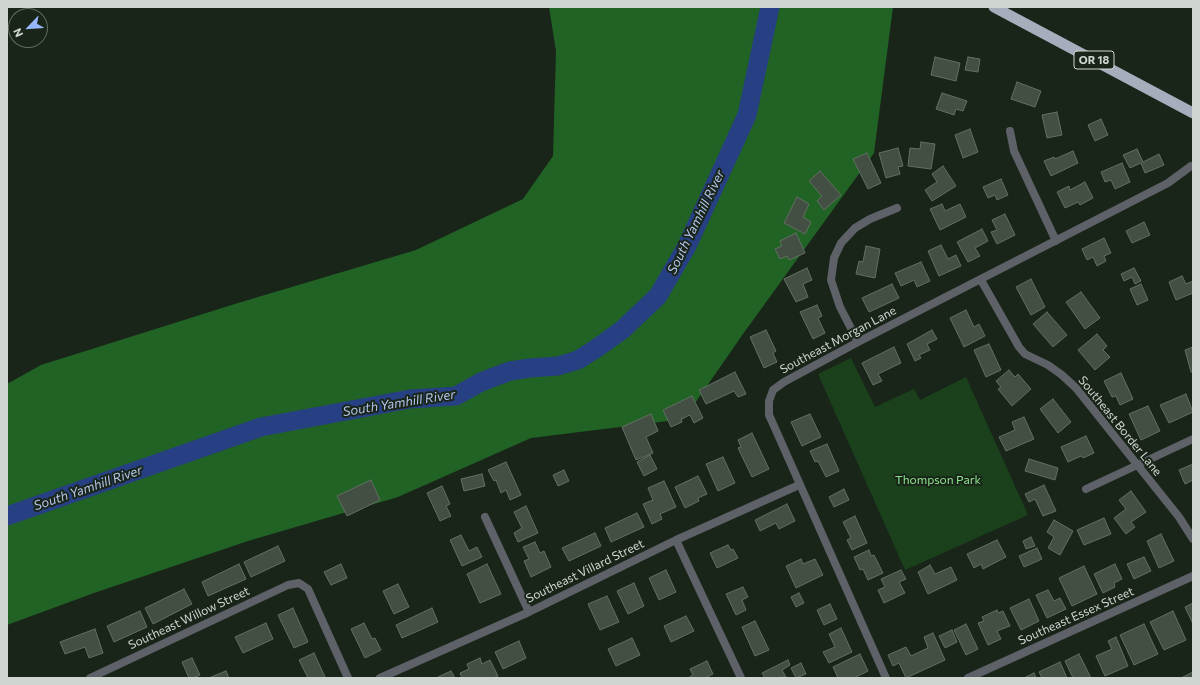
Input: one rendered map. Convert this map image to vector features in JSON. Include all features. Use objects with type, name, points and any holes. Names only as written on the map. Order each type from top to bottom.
[{"type":"highway","name":"OR 18","points":[[994,7],[1193,113]]},
{"type":"street","points":[[1010,131],[1014,151],[1056,241]]},
{"type":"street","name":"Southeast Morgan Lane","points":[[886,678],[769,415],[769,401],[773,390],[784,382],[858,342],[1168,184],[1191,166]]},
{"type":"street","points":[[858,342],[840,307],[831,280],[834,258],[841,243],[855,228],[870,219],[897,208]]},
{"type":"street","name":"Southeast Border Lane","points":[[981,280],[1012,338],[1019,347],[1025,354],[1048,365],[1062,375],[1076,388],[1179,518],[1193,538]]},
{"type":"street","points":[[1086,489],[1193,439]]},
{"type":"street","name":"Southeast Villard Street","points":[[380,678],[529,612],[676,540],[799,485]]},
{"type":"street","points":[[485,517],[529,612]]},
{"type":"street","points":[[676,540],[741,678]]},
{"type":"street","name":"Southeast Essex Street","points":[[968,678],[1193,576]]},
{"type":"street","name":"Southeast Willow Street","points":[[90,678],[288,586],[299,583],[308,589],[348,678]]},
{"type":"green space","points":[[549,7],[893,7],[874,153],[743,334],[684,419],[531,438],[398,497],[248,541],[94,593],[7,625],[7,384],[41,365],[238,303],[416,250],[523,199],[553,156],[556,51]]},
{"type":"green space","name":"Thompson Park","points":[[851,358],[875,407],[914,389],[920,400],[966,377],[1028,515],[905,570],[818,374]]},
{"type":"building","points":[[935,57],[960,63],[956,81],[931,75]]},
{"type":"building","points":[[968,57],[980,59],[978,72],[965,70]]},
{"type":"building","points":[[1017,82],[1041,91],[1035,107],[1011,99]]},
{"type":"building","points":[[942,93],[967,101],[963,111],[956,109],[954,115],[936,109]]},
{"type":"building","points":[[1057,112],[1062,135],[1047,138],[1042,115]]},
{"type":"building","points":[[1101,119],[1108,135],[1095,141],[1088,125]]},
{"type":"building","points":[[970,129],[978,152],[963,158],[955,135]]},
{"type":"building","points":[[921,142],[935,144],[931,169],[908,166],[910,148],[920,149]]},
{"type":"building","points":[[898,148],[903,166],[898,167],[900,174],[886,178],[879,153]]},
{"type":"building","points":[[1137,149],[1143,162],[1159,154],[1164,165],[1145,173],[1141,163],[1130,168],[1123,155]]},
{"type":"building","points":[[1073,151],[1078,163],[1051,176],[1044,161],[1054,157],[1055,159]]},
{"type":"building","points":[[867,153],[881,183],[868,189],[853,159]]},
{"type":"building","points":[[1122,163],[1130,182],[1115,189],[1111,180],[1105,182],[1101,172]]},
{"type":"building","points":[[943,166],[956,186],[932,201],[925,190],[937,182],[932,174]]},
{"type":"building","points":[[820,171],[841,195],[824,210],[817,201],[822,196],[809,181]]},
{"type":"building","points":[[1001,179],[1008,195],[997,200],[995,195],[988,198],[983,187]]},
{"type":"building","points":[[1085,182],[1093,198],[1080,205],[1078,202],[1065,208],[1057,192],[1069,186],[1070,190]]},
{"type":"building","points":[[797,197],[809,204],[803,217],[811,222],[805,234],[784,223]]},
{"type":"building","points":[[942,204],[945,211],[960,204],[966,217],[940,230],[930,209]]},
{"type":"building","points":[[1005,214],[1015,235],[997,244],[991,232],[997,230],[992,220]]},
{"type":"building","points":[[1144,222],[1150,235],[1132,243],[1126,231]]},
{"type":"building","points":[[982,229],[988,241],[975,248],[980,256],[968,262],[957,242]]},
{"type":"building","points":[[796,233],[805,253],[789,260],[787,256],[780,259],[775,249],[782,246],[780,241]]},
{"type":"building","points":[[1104,238],[1111,253],[1104,256],[1106,261],[1097,266],[1093,257],[1087,260],[1082,249]]},
{"type":"building","points":[[941,245],[948,259],[956,255],[961,266],[939,276],[928,251]]},
{"type":"building","points":[[866,246],[880,249],[875,278],[856,274],[859,261],[863,262]]},
{"type":"building","points":[[921,262],[930,281],[917,287],[914,280],[901,286],[895,273]]},
{"type":"building","points":[[807,268],[812,280],[803,284],[808,297],[796,302],[784,279]]},
{"type":"building","points":[[1134,268],[1141,281],[1135,284],[1132,277],[1124,281],[1121,274]]},
{"type":"building","points":[[1182,276],[1186,284],[1193,281],[1193,293],[1176,300],[1169,282]]},
{"type":"building","points":[[1031,279],[1045,307],[1031,315],[1016,287]]},
{"type":"building","points":[[892,284],[899,298],[869,312],[862,298]]},
{"type":"building","points":[[1141,284],[1148,300],[1137,305],[1130,289]]},
{"type":"building","points":[[1081,292],[1100,318],[1085,329],[1066,302]]},
{"type":"building","points":[[817,305],[822,316],[818,318],[825,333],[813,339],[800,312]]},
{"type":"building","points":[[966,310],[974,327],[979,324],[985,336],[964,347],[950,318]]},
{"type":"building","points":[[1047,312],[1067,335],[1053,347],[1033,324]]},
{"type":"building","points":[[766,330],[776,351],[773,353],[777,362],[764,368],[750,337]]},
{"type":"building","points":[[932,330],[937,339],[927,344],[930,350],[919,355],[921,358],[915,361],[907,344]]},
{"type":"building","points":[[1097,334],[1107,346],[1103,350],[1110,357],[1095,370],[1078,350]]},
{"type":"building","points":[[989,344],[1001,370],[986,377],[974,350]]},
{"type":"building","points":[[894,347],[901,363],[878,374],[882,381],[873,385],[862,363]]},
{"type":"building","points":[[1193,347],[1193,372],[1191,372],[1185,350]]},
{"type":"building","points":[[1009,370],[1015,377],[1018,374],[1031,389],[1012,406],[998,389],[1001,387],[996,381]]},
{"type":"building","points":[[735,372],[746,394],[738,397],[734,391],[706,404],[699,390]]},
{"type":"building","points":[[1121,373],[1133,399],[1120,405],[1116,396],[1112,397],[1104,381]]},
{"type":"building","points":[[1186,394],[1193,412],[1169,423],[1160,405]]},
{"type":"building","points":[[692,396],[703,418],[694,423],[690,415],[681,419],[682,422],[671,427],[663,410]]},
{"type":"building","points":[[1053,399],[1071,422],[1058,433],[1040,409]]},
{"type":"building","points":[[1148,406],[1160,431],[1141,440],[1129,414]]},
{"type":"building","points":[[651,414],[658,431],[646,437],[653,453],[636,460],[622,427]]},
{"type":"building","points":[[810,414],[821,437],[802,446],[791,422]]},
{"type":"building","points":[[1024,417],[1034,439],[1006,451],[999,437],[1015,430],[1012,422]]},
{"type":"building","points":[[752,433],[769,469],[752,477],[738,448],[741,447],[738,440]]},
{"type":"building","points":[[1086,436],[1094,453],[1083,458],[1081,456],[1068,462],[1061,447]]},
{"type":"building","points":[[827,444],[839,471],[826,477],[818,461],[815,462],[810,451]]},
{"type":"building","points":[[650,455],[657,469],[644,476],[637,462]]},
{"type":"building","points":[[723,457],[735,483],[718,491],[706,464]]},
{"type":"building","points":[[1029,459],[1058,468],[1055,480],[1025,471]]},
{"type":"building","points":[[506,462],[521,495],[510,500],[506,490],[501,493],[496,480],[494,481],[488,470]]},
{"type":"building","points":[[1193,464],[1193,480],[1185,484],[1179,470]]},
{"type":"building","points":[[564,470],[569,481],[558,486],[553,475]]},
{"type":"building","points":[[482,474],[485,486],[464,491],[461,479]]},
{"type":"building","points":[[698,476],[707,494],[698,498],[699,501],[685,508],[675,487]]},
{"type":"building","points":[[371,480],[380,500],[347,516],[337,496]]},
{"type":"building","points":[[664,481],[676,507],[660,514],[662,519],[652,524],[643,504],[653,500],[648,488]]},
{"type":"building","points":[[1044,485],[1056,511],[1043,516],[1035,499],[1029,502],[1025,494]]},
{"type":"building","points":[[442,486],[450,504],[446,506],[451,516],[440,521],[427,493]]},
{"type":"building","points":[[844,489],[849,500],[834,507],[829,497]]},
{"type":"building","points":[[1131,491],[1146,512],[1131,522],[1135,527],[1126,534],[1114,518],[1126,509],[1119,500]]},
{"type":"building","points":[[787,504],[795,521],[779,529],[776,523],[760,531],[755,520]]},
{"type":"building","points":[[526,506],[538,533],[518,542],[514,533],[522,528],[514,512]]},
{"type":"building","points":[[637,513],[644,527],[611,542],[605,528]]},
{"type":"building","points":[[855,516],[867,543],[852,550],[847,540],[851,538],[843,522]]},
{"type":"building","points":[[1104,518],[1111,534],[1084,545],[1077,530]]},
{"type":"building","points":[[1054,520],[1073,531],[1060,555],[1048,548],[1054,537],[1047,532]]},
{"type":"building","points":[[595,533],[601,546],[569,561],[562,548]]},
{"type":"building","points":[[1161,534],[1174,561],[1159,568],[1147,541]]},
{"type":"building","points":[[461,535],[469,551],[477,547],[482,557],[462,566],[450,540]]},
{"type":"building","points":[[1031,537],[1035,546],[1026,549],[1023,541]]},
{"type":"building","points":[[997,540],[1006,557],[983,569],[981,564],[974,568],[967,554]]},
{"type":"building","points":[[535,542],[540,553],[544,551],[551,567],[531,577],[524,561],[529,559],[523,547]]},
{"type":"building","points":[[728,545],[731,550],[733,549],[738,558],[717,568],[710,553]]},
{"type":"building","points":[[278,546],[285,561],[251,577],[244,562]]},
{"type":"building","points":[[1037,548],[1042,559],[1024,567],[1019,556]]},
{"type":"building","points":[[869,550],[871,556],[874,555],[883,573],[868,580],[863,569],[860,570],[854,557]]},
{"type":"building","points":[[1144,557],[1151,571],[1134,579],[1127,564]]},
{"type":"building","points":[[801,559],[803,564],[815,559],[823,575],[796,588],[786,566]]},
{"type":"building","points":[[239,564],[246,579],[208,596],[202,582]]},
{"type":"building","points":[[341,564],[347,578],[331,585],[324,572]]},
{"type":"building","points":[[487,564],[501,594],[480,603],[467,574]]},
{"type":"building","points":[[1115,564],[1122,579],[1114,583],[1115,587],[1103,593],[1094,574]]},
{"type":"building","points":[[930,565],[935,574],[951,567],[957,580],[928,594],[918,572]]},
{"type":"building","points":[[1084,566],[1097,594],[1072,606],[1059,578]]},
{"type":"building","points":[[666,570],[676,592],[659,600],[649,578]]},
{"type":"building","points":[[901,570],[906,579],[899,582],[905,593],[884,603],[878,590],[885,587],[881,579]]},
{"type":"building","points":[[634,583],[644,606],[628,614],[617,591]]},
{"type":"building","points":[[398,584],[409,607],[394,614],[383,591]]},
{"type":"building","points":[[743,587],[748,597],[742,600],[746,610],[736,615],[726,594]]},
{"type":"building","points":[[184,589],[192,604],[153,624],[145,608]]},
{"type":"building","points":[[1048,590],[1054,601],[1060,598],[1066,609],[1047,618],[1036,595]]},
{"type":"building","points":[[799,593],[804,603],[796,607],[791,597]]},
{"type":"building","points":[[607,596],[619,622],[600,630],[588,604]]},
{"type":"building","points":[[1029,599],[1039,621],[1021,630],[1010,608]]},
{"type":"building","points":[[1193,603],[1193,624],[1185,607]]},
{"type":"building","points":[[830,604],[837,619],[824,625],[817,610]]},
{"type":"building","points":[[293,608],[308,642],[294,648],[278,615]]},
{"type":"building","points":[[432,608],[438,622],[402,638],[396,625]]},
{"type":"building","points":[[997,610],[998,613],[1003,611],[1010,626],[997,631],[1001,639],[988,645],[978,623],[984,621],[982,617]]},
{"type":"building","points":[[140,611],[147,627],[114,642],[107,626]]},
{"type":"building","points":[[1173,611],[1186,640],[1164,650],[1150,622]]},
{"type":"building","points":[[686,616],[694,631],[671,642],[664,626]]},
{"type":"building","points":[[755,621],[769,650],[755,656],[742,627]]},
{"type":"building","points":[[266,623],[273,639],[243,653],[235,637]]},
{"type":"building","points":[[364,623],[372,639],[375,638],[381,650],[365,658],[351,629]]},
{"type":"building","points":[[966,624],[978,649],[966,655],[954,630]]},
{"type":"building","points":[[1144,624],[1158,654],[1134,665],[1120,635]]},
{"type":"building","points":[[841,628],[852,652],[829,663],[823,652],[835,647],[829,634]]},
{"type":"building","points":[[95,629],[103,653],[89,658],[85,647],[65,654],[60,642]]},
{"type":"building","points":[[952,630],[957,642],[945,648],[939,636]]},
{"type":"building","points":[[933,633],[945,660],[906,678],[899,663],[893,666],[888,655],[906,647],[911,656],[928,648],[924,637]]},
{"type":"building","points":[[1116,637],[1128,666],[1105,676],[1096,656],[1112,649],[1108,641]]},
{"type":"building","points":[[632,638],[640,655],[616,666],[608,649]]},
{"type":"building","points":[[519,641],[526,658],[503,669],[495,652]]},
{"type":"building","points":[[314,653],[325,677],[323,678],[308,678],[299,660]]},
{"type":"building","points":[[860,654],[868,671],[854,678],[838,678],[833,667]]},
{"type":"building","points":[[1079,654],[1091,678],[1073,678],[1065,661]]},
{"type":"building","points":[[192,658],[200,675],[189,678],[182,662]]},
{"type":"building","points":[[480,658],[482,664],[490,660],[498,676],[493,678],[462,678],[460,673],[469,669],[467,664]]},
{"type":"building","points":[[788,660],[790,665],[782,670],[786,677],[765,678],[762,673]]},
{"type":"building","points":[[707,661],[713,674],[705,678],[688,678],[693,675],[690,669]]},
{"type":"building","points":[[1060,662],[1067,678],[1042,678],[1039,672]]},
{"type":"building","points":[[801,663],[806,674],[796,678],[791,668]]},
{"type":"building","points":[[226,671],[229,678],[211,677]]},
{"type":"building","points":[[451,671],[455,678],[436,678]]},
{"type":"building","points":[[1193,672],[1193,678],[1181,678]]},
{"type":"building","points":[[1034,673],[1036,678],[1024,678]]},
{"type":"waterway","name":"South Yamhill River","points":[[7,516],[261,427],[410,399],[456,396],[481,382],[510,371],[558,366],[578,360],[597,348],[622,330],[658,296],[687,246],[747,115],[770,7]]}]
